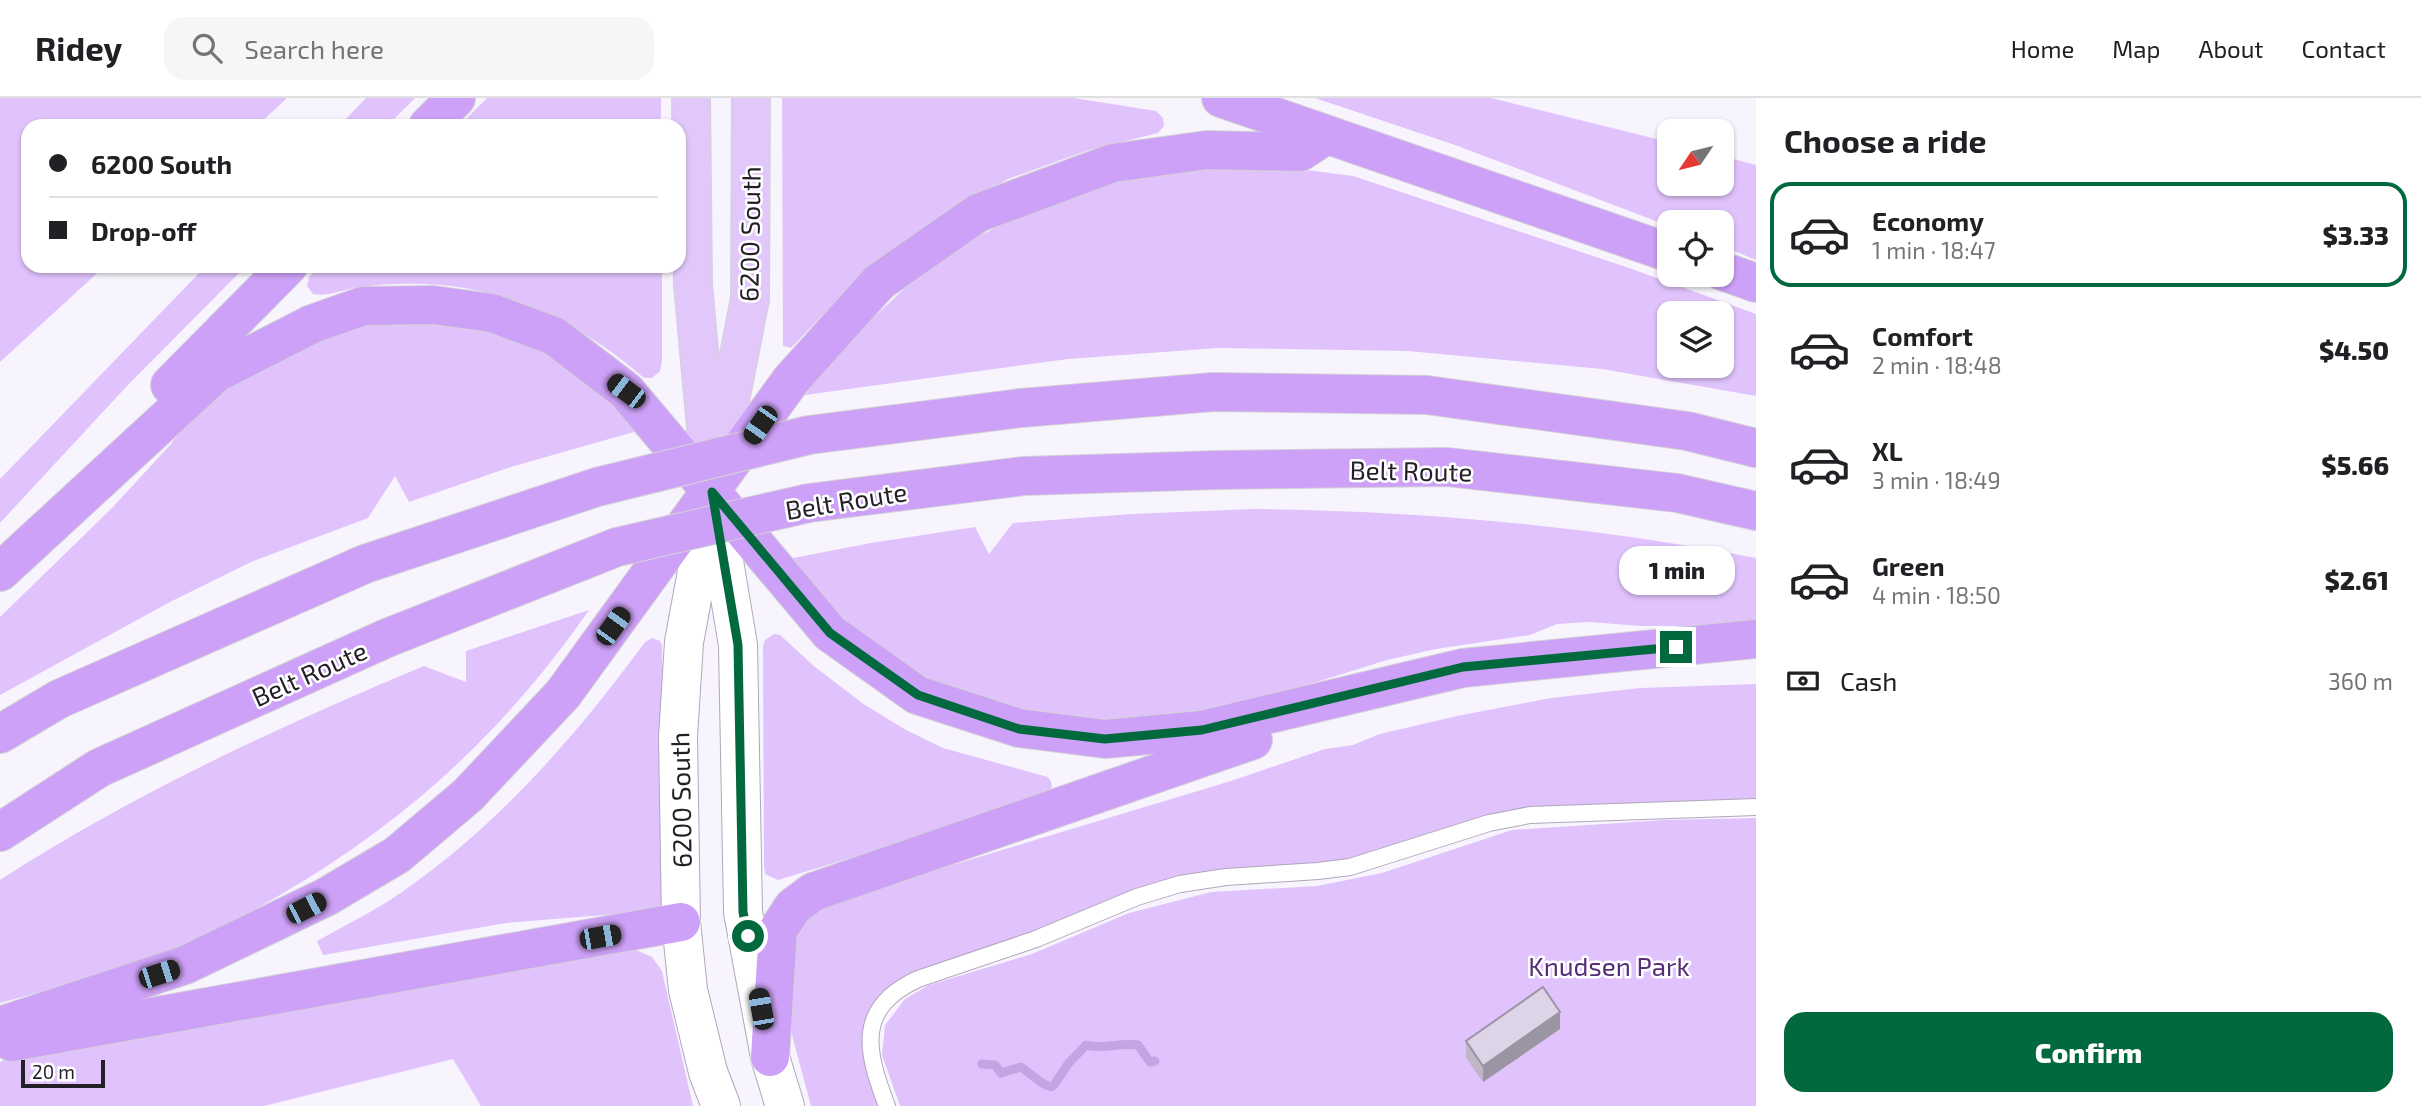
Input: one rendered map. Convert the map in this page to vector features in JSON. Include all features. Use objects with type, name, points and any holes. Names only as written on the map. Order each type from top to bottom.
[{"type":"highway","points":[[435,119],[456,98]]},
{"type":"highway","points":[[1220,98],[1657,249]]},
{"type":"highway","points":[[0,1026],[185,965],[326,897],[397,855],[468,795],[563,694],[792,380],[879,282],[978,213],[1113,163],[1207,150],[1300,152],[1326,135]]},
{"type":"highway","points":[[37,536],[174,380],[281,273]]},
{"type":"highway","points":[[1734,275],[1756,283]]},
{"type":"highway","points":[[0,572],[216,373],[312,324],[363,306],[433,306],[492,313],[554,336],[626,391],[830,633],[918,695],[1019,729],[1105,739],[1202,730],[1463,667],[1756,639]]},
{"type":"highway","points":[[0,734],[59,699],[365,564],[597,487],[808,435],[1021,408],[1213,392],[1427,395],[1687,431],[1756,448]]},
{"type":"highway","name":"Belt Route","points":[[0,832],[99,768],[387,638],[617,547],[809,503],[1024,476],[1447,467],[1676,493],[1756,511]]},
{"type":"highway","points":[[770,1057],[779,930],[793,907],[813,892],[1463,667]]},
{"type":"highway","points":[[0,1045],[681,922]]},
{"type":"main road","name":"6200 South","points":[[691,98],[693,285],[712,492],[738,645],[743,912],[770,1057],[785,1106]]},
{"type":"main road","name":"6200 South","points":[[721,1106],[708,1072],[688,990],[681,922],[678,737],[683,655],[750,299],[751,98]]},
{"type":"lane","points":[[887,1106],[869,1036],[875,1016],[900,988],[918,979],[1036,939],[1137,897],[1180,884],[1226,877],[1350,867],[1489,823],[1530,815],[1756,807]]},
{"type":"green space","points":[[0,98],[287,98],[264,119],[21,119],[21,273],[97,273],[0,362]]},
{"type":"green space","points":[[366,98],[415,98],[394,119],[346,119]]},
{"type":"green space","points":[[487,98],[661,98],[661,119],[466,119]]},
{"type":"green space","points":[[782,98],[1074,98],[1156,111],[1163,118],[1164,126],[1158,133],[1086,151],[1008,179],[931,223],[863,273],[791,348],[783,346]]},
{"type":"green space","points":[[1315,98],[1491,98],[1657,139],[1657,196],[1734,196],[1734,159],[1756,165],[1756,260],[1734,251],[1734,210],[1657,210],[1657,221],[1455,145]]},
{"type":"green space","points":[[1239,165],[1353,176],[1657,278],[1657,287],[1682,287],[1720,301],[1657,301],[1657,378],[1734,378],[1734,306],[1756,314],[1756,396],[1602,369],[1408,351],[1218,348],[1068,359],[805,395],[829,360],[917,277],[957,248],[1031,209],[1105,184],[1170,171]]},
{"type":"green space","points":[[199,273],[239,273],[126,387],[0,523],[0,479]]},
{"type":"green space","points":[[313,273],[662,273],[660,371],[652,378],[644,378],[617,356],[560,320],[499,296],[467,288],[433,284],[392,284],[313,294],[307,286]]},
{"type":"green space","points":[[422,320],[496,334],[548,354],[584,378],[641,430],[514,466],[409,502],[395,476],[368,518],[251,562],[170,602],[0,695],[0,617],[112,508],[171,444],[185,423],[260,362],[365,323]]},
{"type":"green space","points":[[1253,509],[1380,513],[1506,522],[1630,537],[1756,558],[1756,626],[1641,626],[1589,622],[1557,624],[1530,635],[1436,649],[1387,660],[1207,716],[1090,727],[941,689],[834,615],[788,559],[975,527],[989,554],[1013,523]]},
{"type":"green space","points":[[589,610],[557,654],[488,734],[411,804],[326,867],[217,930],[190,942],[112,971],[0,1003],[0,880],[154,791],[315,713],[424,666],[466,682],[466,651]]},
{"type":"green space","points":[[774,634],[780,635],[815,667],[865,705],[906,730],[943,748],[1048,777],[1052,786],[1049,793],[1045,799],[778,880],[765,874],[763,646],[765,640]]},
{"type":"green space","points":[[652,638],[660,641],[662,645],[665,895],[662,907],[654,911],[506,923],[323,955],[317,941],[387,902],[425,876],[495,816],[559,750],[645,642]]},
{"type":"green space","points":[[1756,684],[1756,800],[1615,804],[1530,810],[1404,847],[1337,863],[1238,869],[1116,898],[1017,940],[912,972],[883,991],[867,1019],[862,1051],[880,1106],[811,1106],[792,1035],[786,994],[795,928],[815,910],[876,888],[1231,781],[1325,749],[1353,745],[1380,734],[1551,698],[1640,688]]},
{"type":"green space","name":"Knudsen Park","points":[[1756,818],[1756,1106],[900,1106],[882,1055],[885,1025],[905,999],[929,985],[1032,954],[1129,913],[1211,892],[1317,886],[1382,873],[1512,830],[1664,820]]},
{"type":"green space","points":[[636,950],[652,957],[662,971],[693,1106],[481,1106],[453,1059],[264,1106],[0,1106],[0,1062],[33,1048]]},
{"type":"building","points":[[1543,987],[1560,1012],[1483,1066],[1466,1041]]},
{"type":"waterway","points":[[982,1064],[995,1065],[1001,1073],[1021,1067],[1051,1087],[1086,1045],[1138,1045],[1150,1062],[1155,1061]]},
{"type":"route","points":[[748,936],[743,912],[738,645],[712,492],[830,633],[918,695],[1019,729],[1105,739],[1202,730],[1463,667],[1676,647]]}]
